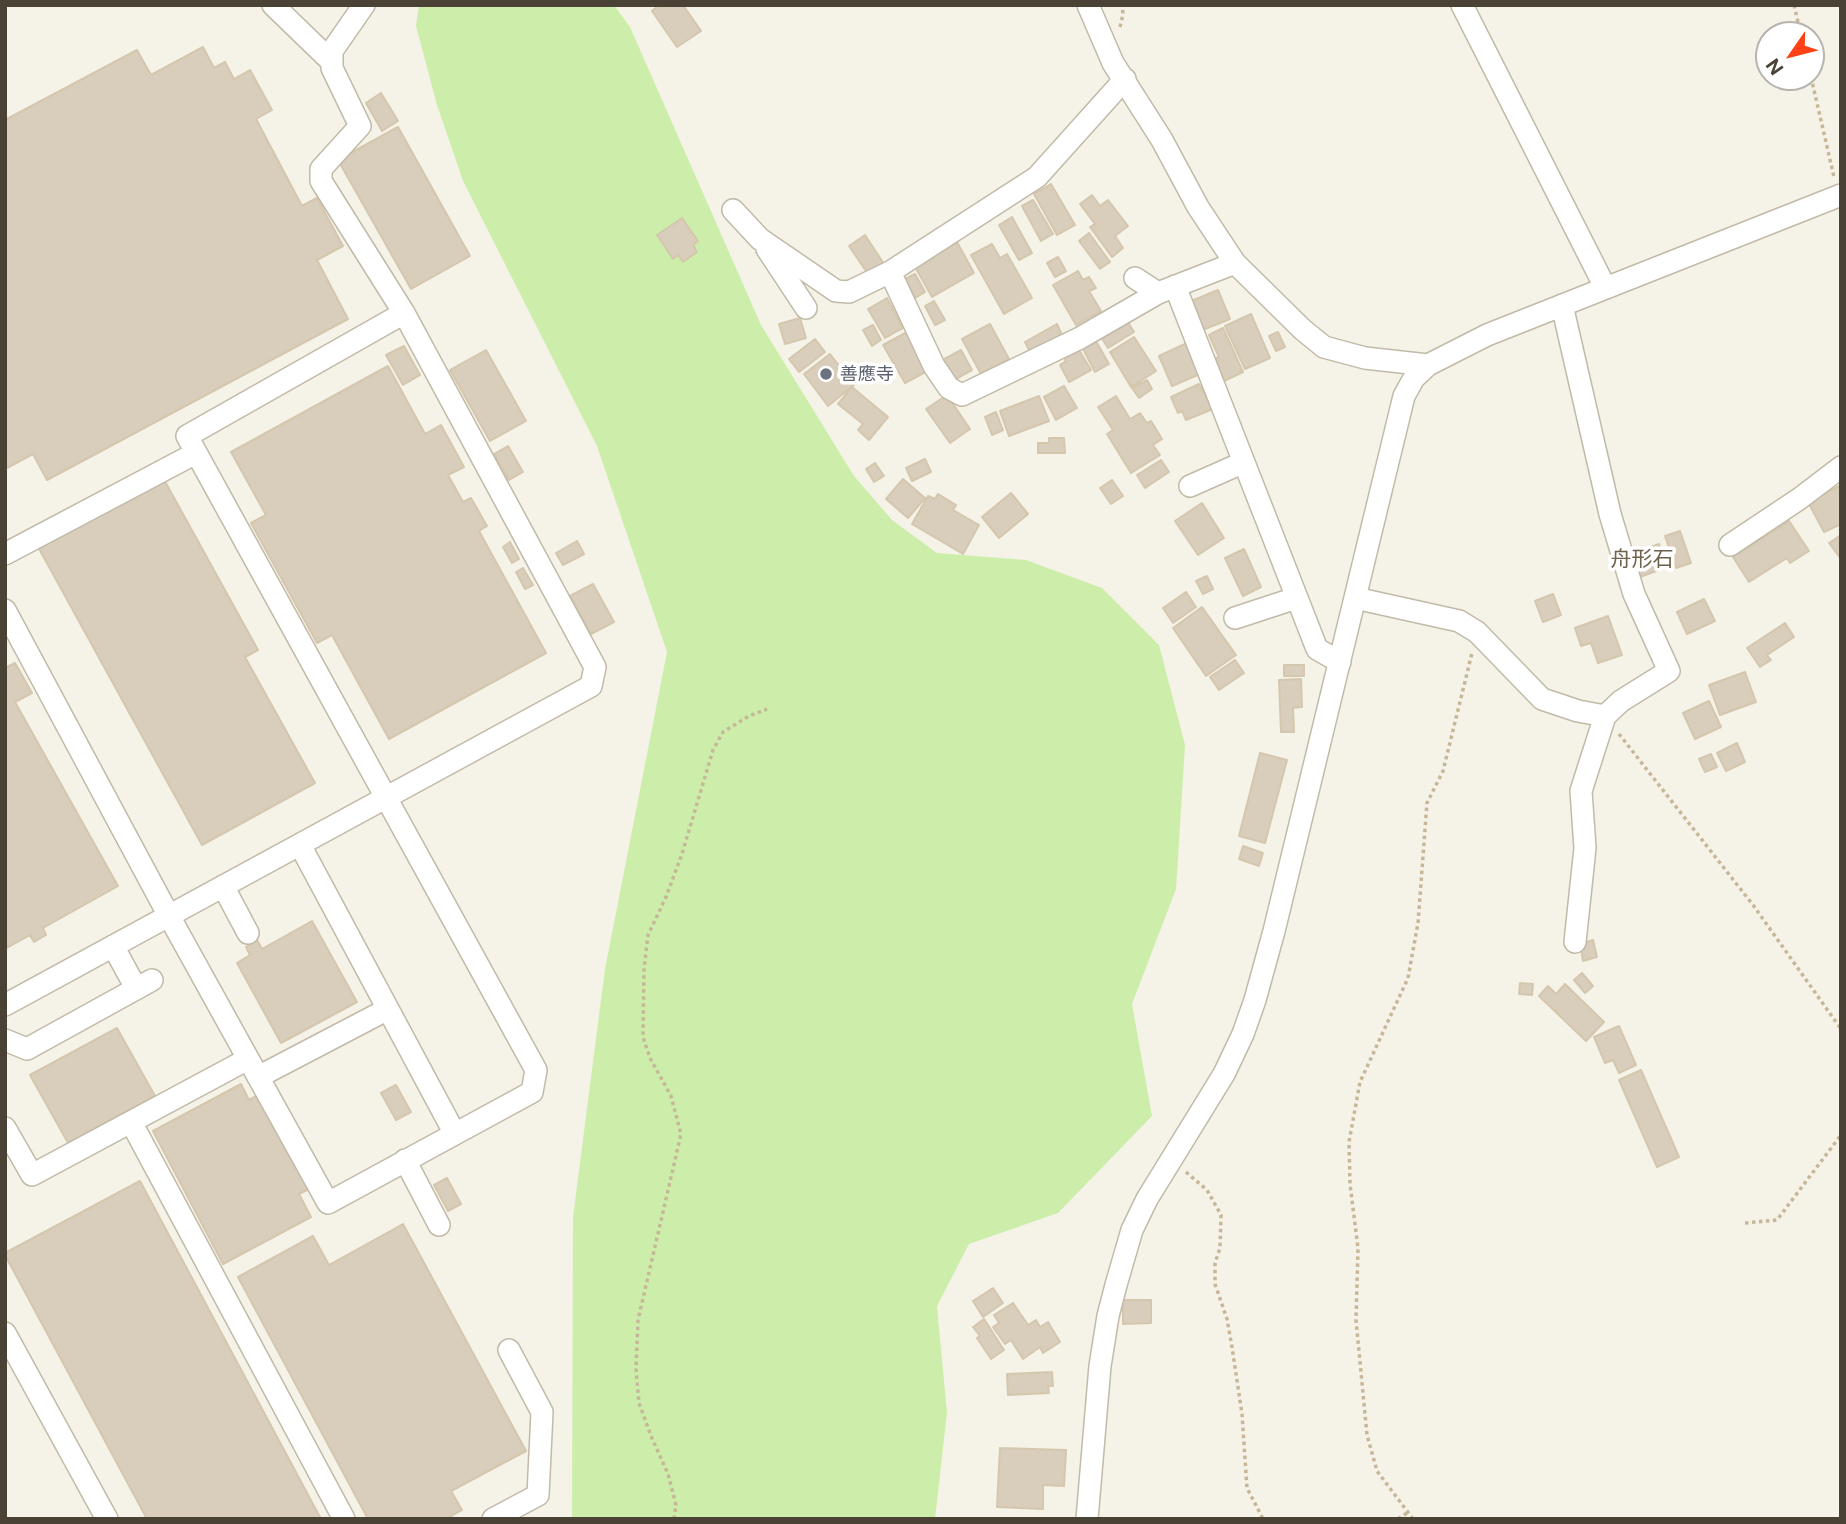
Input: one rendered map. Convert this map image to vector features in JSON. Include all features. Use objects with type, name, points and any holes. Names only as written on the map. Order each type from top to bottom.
[{"type":"street","points":[[273,5],[332,62]]},
{"type":"street","points":[[5,1005],[591,686],[595,667],[404,313],[321,181],[321,169],[360,126],[332,68],[332,51],[365,5]]},
{"type":"street","points":[[1088,5],[1113,63],[1162,140],[1198,207],[1235,263],[1302,329],[1324,346],[1365,358],[1427,365]]},
{"type":"street","points":[[1462,5],[1605,287]]},
{"type":"street","points":[[760,239],[836,290],[849,292],[890,272],[1037,177],[1125,79]]},
{"type":"street","points":[[1087,1519],[1100,1366],[1108,1316],[1132,1230],[1170,1160],[1224,1074],[1255,1000],[1404,396],[1414,378],[1427,365],[1487,335],[1605,287],[1840,203]]},
{"type":"street","points":[[733,210],[760,239],[806,308]]},
{"type":"street","points":[[890,272],[934,366],[949,388],[962,395],[1080,338],[1166,290],[1235,263]]},
{"type":"street","points":[[1135,278],[1166,290],[1242,463],[1317,649],[1340,662]]},
{"type":"street","points":[[1562,305],[1610,514],[1634,594],[1669,671],[1621,701],[1605,716],[1581,792],[1586,848],[1575,942]]},
{"type":"street","points":[[5,610],[169,916],[328,1203],[532,1092],[536,1070],[187,436],[404,313]]},
{"type":"street","points":[[5,554],[196,453]]},
{"type":"street","points":[[1190,486],[1242,463]]},
{"type":"street","points":[[1731,545],[1800,499],[1841,467]]},
{"type":"street","points":[[1235,618],[1296,598]]},
{"type":"street","points":[[1355,598],[1460,621],[1477,632],[1542,699],[1578,711],[1605,716]]},
{"type":"street","points":[[300,845],[455,1134]]},
{"type":"street","points":[[223,886],[248,933]]},
{"type":"street","points":[[5,1041],[27,1049],[144,984],[113,946]]},
{"type":"street","points":[[5,1128],[32,1175],[131,1122],[388,1009]]},
{"type":"street","points":[[131,1122],[344,1519]]},
{"type":"street","points":[[405,1160],[439,1225]]},
{"type":"street","points":[[5,1333],[101,1517]]},
{"type":"street","points":[[493,1519],[538,1495],[542,1412],[509,1350]]},
{"type":"path","points":[[1814,91],[1840,203]]},
{"type":"path","points":[[1413,1519],[1377,1471],[1367,1435],[1356,1320],[1358,1248],[1350,1184],[1349,1142],[1360,1082],[1408,978],[1418,923],[1427,803],[1443,771],[1477,632]]},
{"type":"path","points":[[674,1519],[676,1505],[668,1474],[639,1403],[635,1369],[638,1320],[681,1134],[671,1096],[649,1058],[643,1037],[646,946],[648,935],[682,854],[713,750],[723,732],[749,716],[767,709]]},
{"type":"path","points":[[1605,716],[1753,905],[1841,1029]]},
{"type":"path","points":[[1745,1223],[1777,1220],[1841,1135]]},
{"type":"path","points":[[1170,1160],[1207,1191],[1221,1214],[1215,1284],[1227,1319],[1232,1347],[1242,1414],[1247,1488],[1263,1519]]},
{"type":"path","points":[[1398,1519],[1407,1513]]},
{"type":"green space","points":[[419,5],[614,5],[630,27],[761,325],[854,476],[892,520],[937,553],[1026,560],[1102,588],[1159,645],[1185,745],[1176,889],[1132,1004],[1152,1116],[1058,1213],[969,1244],[937,1306],[947,1413],[935,1519],[572,1519],[573,1217],[605,969],[667,652],[597,446],[463,181],[437,105],[416,26]]},
{"type":"building","points":[[659,5],[683,5],[701,31],[677,47],[652,11]]},
{"type":"building","points":[[203,47],[214,68],[225,62],[234,79],[250,70],[272,110],[256,119],[302,206],[317,198],[343,246],[317,260],[348,319],[47,480],[33,454],[5,469],[5,120],[137,50],[151,75]]},
{"type":"building","points":[[381,93],[398,121],[382,131],[366,103]]},
{"type":"building","points":[[398,127],[470,256],[411,289],[338,160]]},
{"type":"building","points":[[1051,184],[1075,225],[1057,235],[1034,194]]},
{"type":"building","points":[[1092,195],[1100,206],[1108,200],[1128,226],[1115,236],[1123,248],[1112,257],[1090,227],[1095,224],[1080,204]]},
{"type":"building","points":[[1033,200],[1053,234],[1041,241],[1022,206]]},
{"type":"building","points":[[1012,217],[1032,253],[1019,260],[999,225]]},
{"type":"building","points":[[682,218],[698,241],[693,245],[697,252],[683,262],[678,255],[673,259],[657,235]]},
{"type":"building","points":[[1089,233],[1110,262],[1100,269],[1079,241]]},
{"type":"building","points":[[865,235],[884,264],[868,274],[849,246]]},
{"type":"building","points":[[957,242],[974,273],[932,297],[914,265]]},
{"type":"building","points":[[992,244],[1000,258],[1007,254],[1032,298],[1004,314],[971,255]]},
{"type":"building","points":[[1058,257],[1066,271],[1055,277],[1047,263]]},
{"type":"building","points":[[1078,271],[1083,280],[1089,277],[1096,288],[1089,291],[1101,311],[1076,325],[1053,285]]},
{"type":"building","points":[[915,274],[925,292],[915,298],[905,279]]},
{"type":"building","points":[[1218,290],[1230,319],[1200,331],[1189,302]]},
{"type":"building","points":[[887,298],[903,328],[885,338],[868,309]]},
{"type":"building","points":[[934,301],[945,320],[935,325],[925,306]]},
{"type":"building","points":[[1251,314],[1270,358],[1245,369],[1225,326]]},
{"type":"building","points":[[1124,316],[1134,332],[1108,348],[1098,332]]},
{"type":"building","points":[[800,318],[806,338],[785,344],[779,324]]},
{"type":"building","points":[[990,324],[1009,359],[981,374],[962,339]]},
{"type":"building","points":[[1057,324],[1062,335],[1030,352],[1025,342]]},
{"type":"building","points":[[873,325],[881,340],[872,346],[863,330]]},
{"type":"building","points":[[1223,328],[1243,372],[1224,381],[1214,359],[1219,357],[1209,335]]},
{"type":"building","points":[[909,331],[931,369],[905,383],[883,345]]},
{"type":"building","points":[[1278,332],[1285,347],[1276,351],[1269,336]]},
{"type":"building","points":[[1093,336],[1109,364],[1095,372],[1080,343]]},
{"type":"building","points":[[1134,337],[1156,371],[1131,387],[1110,352]]},
{"type":"building","points":[[815,339],[825,352],[799,372],[789,359]]},
{"type":"building","points":[[1187,343],[1200,374],[1172,386],[1159,356]]},
{"type":"building","points":[[1076,345],[1091,370],[1069,382],[1060,365],[1066,361],[1062,353]]},
{"type":"building","points":[[404,346],[420,375],[403,385],[386,355]]},
{"type":"building","points":[[486,350],[526,421],[490,441],[450,370]]},
{"type":"building","points":[[961,350],[972,370],[952,381],[941,361]]},
{"type":"building","points":[[830,354],[854,385],[828,406],[804,374]]},
{"type":"building","points":[[388,366],[425,434],[441,425],[464,467],[448,475],[463,502],[471,498],[487,526],[479,531],[546,653],[389,739],[332,635],[317,643],[251,523],[266,515],[231,452]]},
{"type":"building","points":[[1147,380],[1152,389],[1139,398],[1132,388]]},
{"type":"building","points":[[1199,384],[1213,409],[1186,420],[1182,411],[1178,413],[1171,397]]},
{"type":"building","points":[[1064,386],[1077,408],[1056,420],[1044,397]]},
{"type":"building","points":[[852,387],[888,417],[869,440],[858,430],[863,424],[838,404]]},
{"type":"building","points":[[947,395],[970,429],[950,443],[926,409]]},
{"type":"building","points":[[1039,396],[1049,421],[1009,436],[1000,411]]},
{"type":"building","points":[[1116,396],[1130,419],[1140,413],[1147,423],[1151,421],[1162,439],[1153,445],[1160,455],[1131,473],[1107,434],[1113,430],[1098,407]]},
{"type":"building","points":[[996,412],[1003,430],[992,435],[985,417]]},
{"type":"building","points":[[1049,438],[1064,438],[1065,453],[1038,453],[1038,443],[1049,443]]},
{"type":"building","points":[[508,446],[523,472],[509,480],[494,454]]},
{"type":"building","points":[[925,459],[931,472],[912,481],[906,468]]},
{"type":"building","points":[[1161,460],[1169,472],[1145,488],[1137,475]]},
{"type":"building","points":[[875,463],[884,476],[874,482],[866,469]]},
{"type":"building","points":[[162,476],[258,650],[245,657],[315,783],[202,845],[37,545]]},
{"type":"building","points":[[903,479],[925,498],[908,518],[886,499]]},
{"type":"building","points":[[1112,480],[1123,496],[1111,504],[1100,488]]},
{"type":"building","points":[[1841,485],[1841,524],[1824,532],[1808,502]]},
{"type":"building","points":[[1011,493],[1028,514],[999,538],[982,517]]},
{"type":"building","points":[[938,494],[956,505],[953,510],[979,525],[963,554],[912,524],[928,496],[935,499]]},
{"type":"building","points":[[1202,503],[1224,538],[1198,555],[1175,521]]},
{"type":"building","points":[[1789,521],[1809,551],[1790,563],[1787,558],[1749,582],[1733,557]]},
{"type":"building","points":[[1680,531],[1691,563],[1676,568],[1665,536]]},
{"type":"building","points":[[1841,535],[1841,559],[1829,543]]},
{"type":"building","points":[[577,541],[584,554],[563,565],[556,553]]},
{"type":"building","points":[[510,542],[519,559],[512,563],[503,547]]},
{"type":"building","points":[[1659,544],[1667,567],[1640,577],[1632,554]]},
{"type":"building","points":[[1244,549],[1261,587],[1243,596],[1225,558]]},
{"type":"building","points":[[523,568],[533,585],[525,589],[516,572]]},
{"type":"building","points":[[1207,576],[1213,589],[1203,594],[1196,581]]},
{"type":"building","points":[[593,584],[614,622],[591,634],[570,596]]},
{"type":"building","points":[[1186,592],[1196,607],[1173,623],[1163,608]]},
{"type":"building","points":[[1553,594],[1561,615],[1543,622],[1535,601]]},
{"type":"building","points":[[1704,599],[1715,621],[1687,634],[1677,612]]},
{"type":"building","points":[[1202,607],[1236,655],[1206,676],[1173,628]]},
{"type":"building","points":[[1608,616],[1622,655],[1598,663],[1591,643],[1581,646],[1575,628]]},
{"type":"building","points":[[1785,623],[1794,637],[1767,655],[1771,660],[1760,667],[1747,648]]},
{"type":"building","points":[[1235,660],[1244,673],[1219,690],[1210,677]]},
{"type":"building","points":[[15,663],[32,693],[15,702],[118,886],[43,928],[46,935],[34,942],[30,935],[5,949],[5,668]]},
{"type":"building","points":[[1284,665],[1304,665],[1304,676],[1284,676]]},
{"type":"building","points":[[1745,672],[1756,702],[1720,715],[1709,685]]},
{"type":"building","points":[[1301,679],[1302,707],[1293,708],[1294,732],[1281,732],[1279,680]]},
{"type":"building","points":[[1709,701],[1721,727],[1695,739],[1683,713]]},
{"type":"building","points":[[1737,743],[1745,762],[1726,771],[1717,753]]},
{"type":"building","points":[[1260,753],[1287,760],[1265,843],[1239,836]]},
{"type":"building","points":[[1711,754],[1717,767],[1705,772],[1699,759]]},
{"type":"building","points":[[1243,846],[1263,853],[1259,866],[1239,859]]},
{"type":"building","points":[[312,921],[357,1002],[281,1043],[237,963],[250,955],[246,947],[257,940],[262,949]]},
{"type":"building","points":[[1593,940],[1597,957],[1583,961],[1580,944]]},
{"type":"building","points":[[1582,973],[1593,986],[1585,993],[1574,980]]},
{"type":"building","points":[[1520,983],[1533,984],[1532,995],[1519,994]]},
{"type":"building","points":[[1565,984],[1604,1022],[1586,1041],[1539,996],[1548,986],[1556,994]]},
{"type":"building","points":[[1619,1026],[1636,1065],[1619,1073],[1613,1060],[1605,1063],[1594,1037]]},
{"type":"building","points":[[117,1028],[155,1096],[68,1143],[30,1075]]},
{"type":"building","points":[[1641,1070],[1679,1157],[1657,1167],[1619,1080]]},
{"type":"building","points":[[241,1084],[249,1100],[260,1094],[311,1188],[299,1194],[311,1217],[223,1264],[153,1131]]},
{"type":"building","points":[[396,1085],[411,1112],[396,1120],[381,1093]]},
{"type":"building","points":[[447,1178],[461,1204],[448,1211],[434,1185]]},
{"type":"building","points":[[140,1181],[321,1519],[147,1519],[5,1255]]},
{"type":"building","points":[[403,1224],[526,1451],[451,1491],[462,1510],[446,1519],[368,1519],[238,1277],[313,1236],[329,1265]]},
{"type":"building","points":[[993,1288],[1003,1303],[983,1317],[973,1301]]},
{"type":"building","points":[[1123,1300],[1151,1300],[1151,1323],[1123,1324]]},
{"type":"building","points":[[1013,1303],[1028,1325],[1036,1320],[1040,1327],[1048,1322],[1060,1342],[1043,1353],[1040,1347],[1023,1359],[1011,1340],[1005,1344],[993,1327],[999,1323],[994,1315]]},
{"type":"building","points":[[984,1319],[1004,1350],[991,1359],[973,1327]]},
{"type":"building","points":[[1052,1372],[1053,1386],[1048,1386],[1049,1393],[1008,1395],[1007,1374]]},
{"type":"building","points":[[1000,1448],[1066,1450],[1064,1486],[1043,1485],[1043,1509],[997,1507]]},
{"type":"place","name":"善應寺","points":[[826,374]]},
{"type":"district","name":"舟形石","points":[[1642,560]]}]
